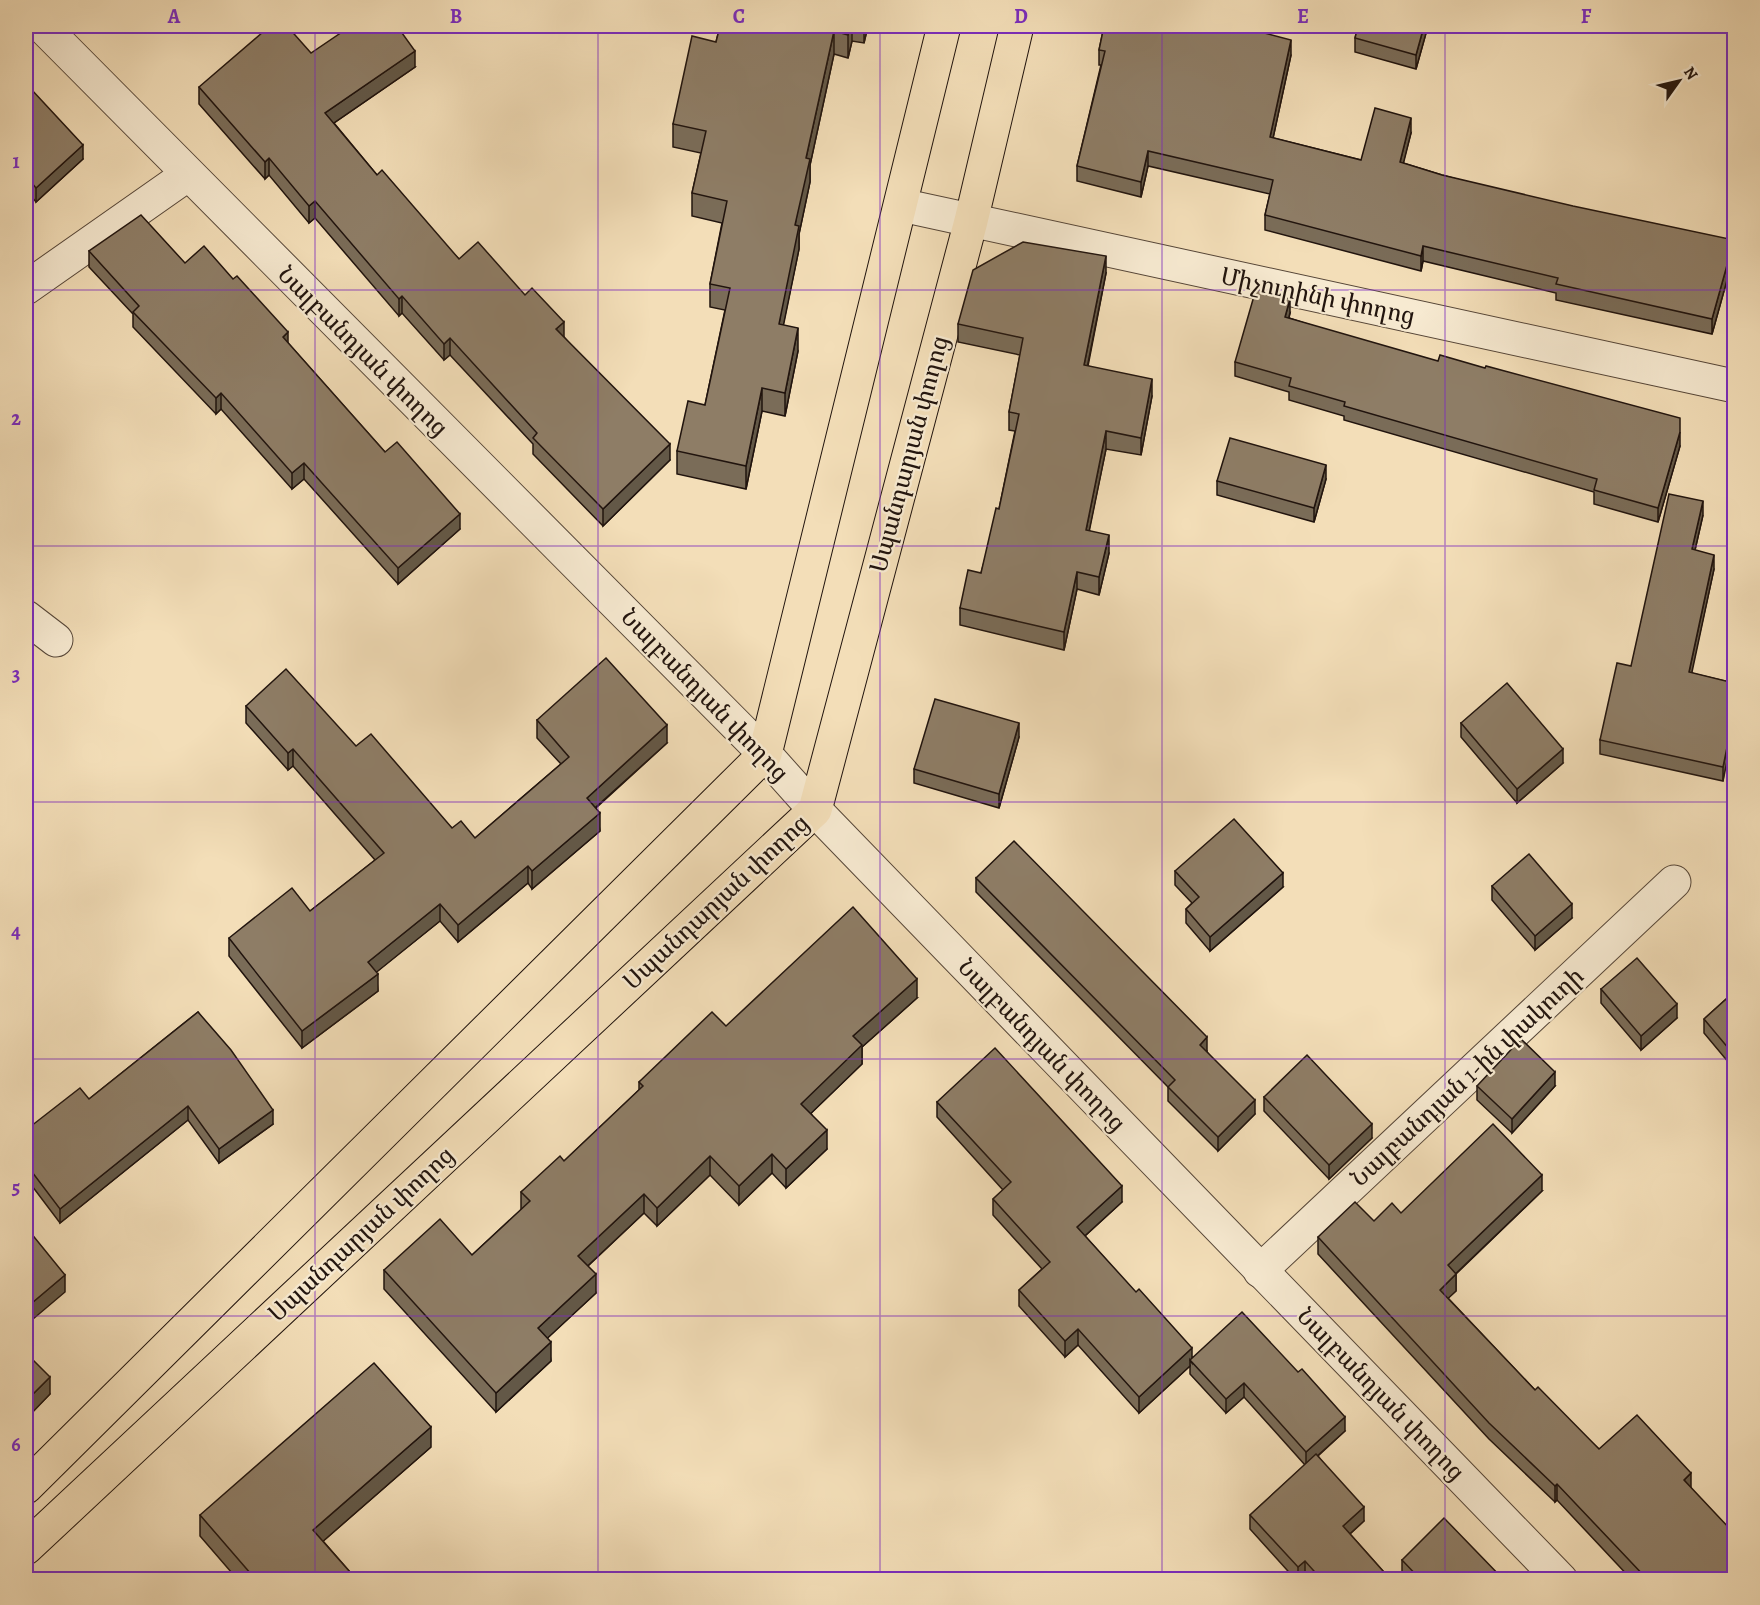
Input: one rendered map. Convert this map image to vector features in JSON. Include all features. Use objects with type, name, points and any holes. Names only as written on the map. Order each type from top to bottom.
[{"type":"main road","points":[[26,1487],[765,754],[944,26]]},
{"type":"main road","name":"Սպանդարյան փողոց","points":[[26,1548],[815,810],[971,221],[1017,26]]},
{"type":"street","name":"Նալբանդյան փողոց","points":[[42,26],[187,175],[765,754],[815,810],[1561,1580]]},
{"type":"street","points":[[26,288],[187,175]]},
{"type":"street","name":"Միչուրինի փողոց","points":[[901,206],[1734,386]]},
{"type":"street","points":[[26,617],[56,640]]},
{"type":"street","name":"Նալբանդյան 1-ին փակուղի","points":[[1260,1271],[1674,882]]},
{"type":"building","points":[[270,26],[287,26],[311,53],[351,26],[397,26],[415,51],[325,113],[377,175],[382,170],[459,259],[478,242],[525,295],[532,288],[564,322],[556,329],[670,444],[603,509],[533,438],[537,433],[450,338],[444,344],[402,296],[399,299],[315,201],[309,206],[269,158],[265,162],[199,87]]},
{"type":"building","points":[[720,26],[850,26],[848,35],[834,31],[806,158],[810,159],[795,225],[799,226],[779,324],[798,328],[785,393],[762,388],[746,466],[677,451],[688,401],[705,405],[730,288],[710,284],[727,201],[692,193],[706,131],[673,124],[692,36],[716,42]]},
{"type":"building","points":[[1104,26],[1250,26],[1249,29],[1291,40],[1270,137],[1361,160],[1375,108],[1411,118],[1400,162],[1442,175],[1573,206],[1734,240],[1712,319],[1556,284],[1558,278],[1423,246],[1421,256],[1265,215],[1273,180],[1148,151],[1141,182],[1077,166],[1105,51],[1099,50]]},
{"type":"building","points":[[1358,26],[1424,26],[1416,55],[1355,38]]},
{"type":"building","points":[[31,89],[83,145],[36,188],[26,176],[26,95]]},
{"type":"building","points":[[141,215],[185,263],[204,246],[233,279],[237,276],[288,332],[283,337],[385,452],[397,442],[460,514],[398,568],[304,463],[292,473],[221,393],[216,398],[133,312],[139,306],[89,251]]},
{"type":"building","points":[[1023,242],[1106,256],[1084,365],[1152,379],[1141,438],[1106,431],[1086,530],[1109,535],[1099,577],[1077,572],[1064,632],[960,608],[968,570],[981,573],[996,508],[999,509],[1019,414],[1009,412],[1023,338],[958,324],[973,270]]},
{"type":"building","points":[[1256,289],[1290,299],[1285,317],[1438,361],[1440,355],[1680,418],[1680,432],[1658,508],[1594,490],[1597,479],[1344,406],[1345,402],[1289,386],[1291,378],[1235,362]]},
{"type":"building","points":[[1230,438],[1326,465],[1314,508],[1217,481]]},
{"type":"building","points":[[1734,472],[1734,491],[1730,490]]},
{"type":"building","points":[[1669,494],[1703,501],[1692,549],[1714,555],[1689,672],[1734,683],[1734,713],[1723,767],[1600,740],[1617,663],[1631,666]]},
{"type":"building","points":[[606,658],[667,725],[587,798],[600,813],[532,871],[528,866],[458,925],[440,904],[368,962],[378,974],[302,1031],[229,938],[292,888],[310,911],[384,853],[293,749],[288,753],[246,706],[286,669],[356,746],[371,734],[452,828],[461,821],[475,838],[569,757],[537,720]]},
{"type":"building","points":[[1507,683],[1563,749],[1517,789],[1461,723]]},
{"type":"building","points":[[935,699],[1019,723],[999,794],[914,769]]},
{"type":"building","points":[[1234,819],[1283,873],[1210,937],[1186,909],[1199,897],[1175,871]]},
{"type":"building","points":[[1014,841],[1207,1037],[1200,1045],[1255,1100],[1218,1137],[1168,1087],[1175,1080],[976,878]]},
{"type":"building","points":[[1529,854],[1572,904],[1535,936],[1492,886]]},
{"type":"building","points":[[853,907],[917,979],[853,1036],[862,1045],[801,1104],[827,1130],[786,1169],[772,1154],[739,1186],[710,1156],[657,1208],[644,1194],[578,1256],[596,1274],[538,1328],[551,1342],[496,1393],[384,1270],[440,1219],[472,1255],[530,1201],[521,1192],[560,1156],[564,1161],[643,1086],[639,1082],[712,1012],[726,1026]]},
{"type":"building","points":[[1637,958],[1677,1004],[1641,1036],[1601,989]]},
{"type":"building","points":[[1734,992],[1734,1055],[1704,1019]]},
{"type":"building","points":[[198,1012],[231,1050],[273,1110],[219,1149],[188,1106],[60,1209],[26,1164],[26,1130],[80,1088],[89,1099]]},
{"type":"building","points":[[1521,1039],[1555,1072],[1512,1119],[1477,1086]]},
{"type":"building","points":[[995,1048],[1122,1186],[1077,1227],[1136,1292],[1139,1289],[1192,1348],[1139,1397],[1078,1329],[1065,1341],[1019,1290],[1050,1262],[993,1199],[1011,1182],[937,1102]]},
{"type":"building","points":[[1307,1055],[1372,1124],[1329,1165],[1264,1097]]},
{"type":"building","points":[[1493,1124],[1542,1175],[1448,1265],[1456,1274],[1440,1290],[1535,1390],[1538,1387],[1599,1449],[1637,1415],[1691,1473],[1684,1480],[1731,1530],[1734,1527],[1734,1580],[1648,1580],[1557,1484],[1555,1486],[1489,1423],[1318,1237],[1355,1202],[1374,1221],[1392,1203],[1401,1213]]},
{"type":"building","points":[[26,1227],[65,1275],[26,1308]]},
{"type":"building","points":[[1242,1312],[1298,1372],[1302,1369],[1345,1417],[1306,1452],[1244,1383],[1226,1399],[1190,1360]]},
{"type":"building","points":[[26,1353],[50,1377],[26,1401]]},
{"type":"building","points":[[374,1363],[431,1427],[313,1530],[357,1580],[245,1580],[251,1574],[200,1515]]},
{"type":"building","points":[[1316,1454],[1364,1507],[1343,1526],[1391,1580],[1322,1580],[1305,1561],[1298,1567],[1250,1515]]},
{"type":"building","points":[[1444,1518],[1504,1580],[1421,1580],[1402,1560]]}]
